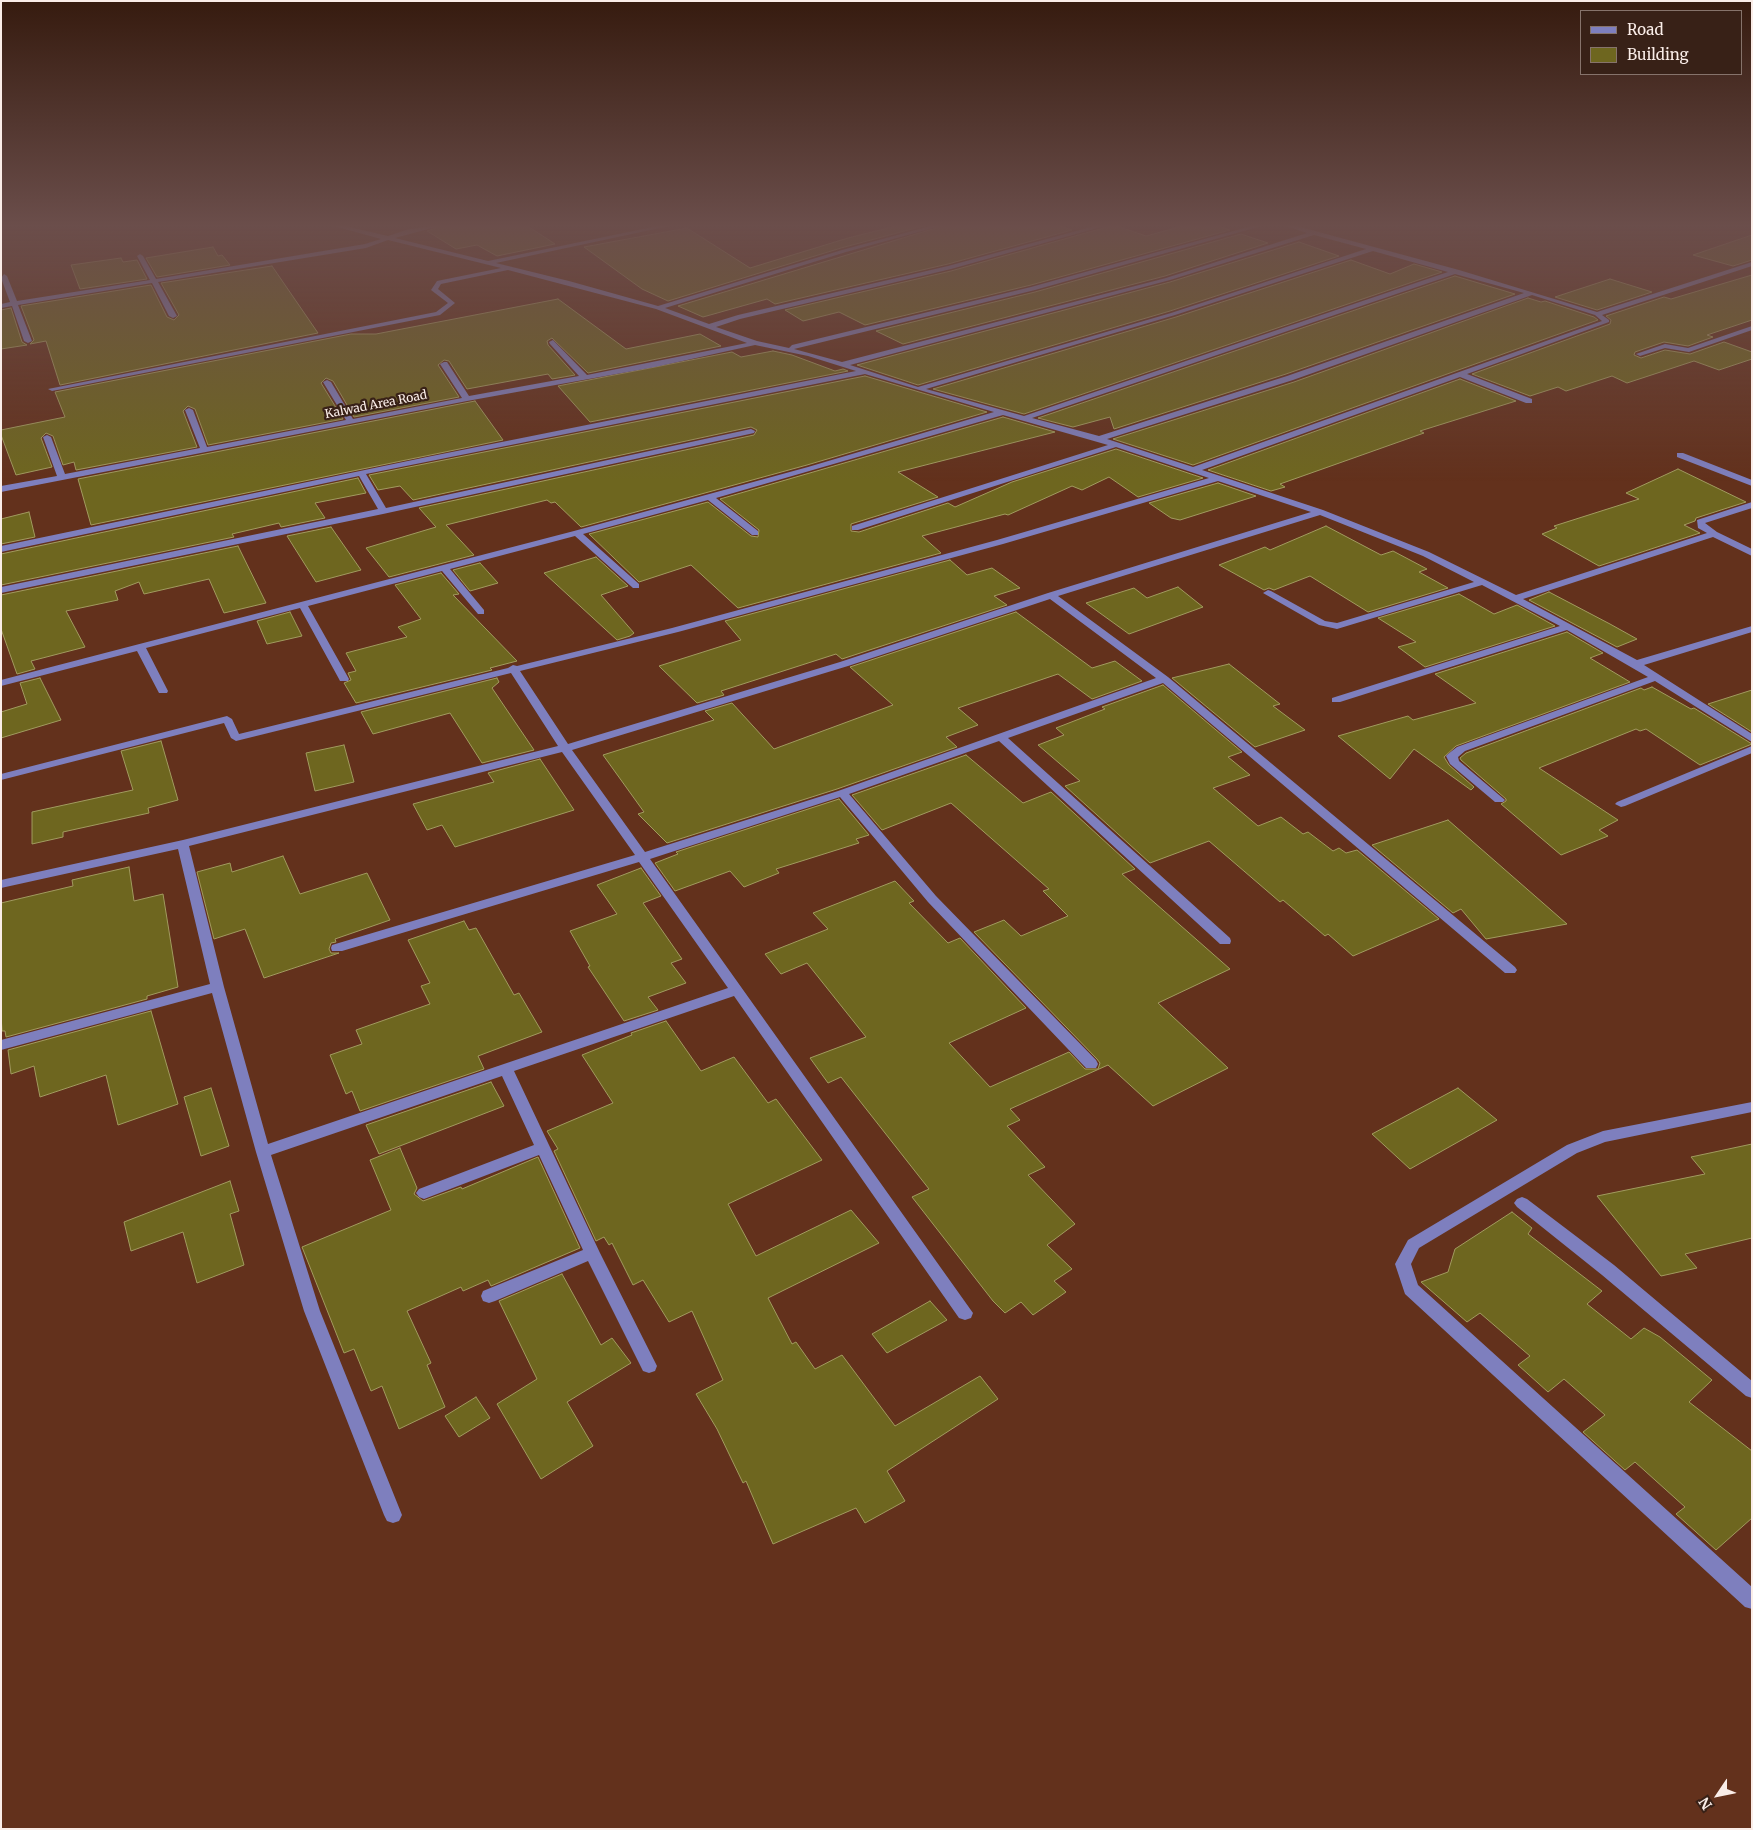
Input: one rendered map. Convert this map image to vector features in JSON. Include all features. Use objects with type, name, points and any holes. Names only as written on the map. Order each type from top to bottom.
[{"type":"street","points":[[16,310],[28,341]]},
{"type":"street","points":[[170,310],[173,316]]},
{"type":"street","points":[[52,389],[438,314],[443,310]]},
{"type":"street","points":[[664,310],[755,343],[790,348],[918,389],[1099,439],[1215,479],[1320,512],[1426,554],[1515,598],[1636,664],[1752,739]]},
{"type":"street","points":[[708,327],[767,310]]},
{"type":"street","points":[[790,348],[948,310]]},
{"type":"street","points":[[843,364],[1051,310]]},
{"type":"street","points":[[918,389],[1184,310]]},
{"type":"street","points":[[1024,418],[1341,310]]},
{"type":"street","points":[[1099,439],[1290,378],[1482,310]]},
{"type":"street","points":[[1191,471],[1462,375],[1607,321],[1597,314],[1586,310]]},
{"type":"street","points":[[1597,314],[1608,310]]},
{"type":"street","points":[[1640,354],[1665,346],[1689,350],[1752,328]]},
{"type":"street","points":[[553,342],[585,378]]},
{"type":"street","name":"Kalwad Area Road","points":[[1,488],[585,378],[755,343]]},
{"type":"street","points":[[444,364],[467,399]]},
{"type":"street","points":[[1,549],[361,473],[866,371]]},
{"type":"street","points":[[1462,375],[1529,401]]},
{"type":"street","points":[[327,382],[351,421]]},
{"type":"street","points":[[189,410],[204,449]]},
{"type":"street","points":[[1,682],[577,533],[1004,412]]},
{"type":"street","points":[[1,590],[383,512],[751,431]]},
{"type":"street","points":[[47,437],[62,477]]},
{"type":"street","points":[[856,528],[1115,445]]},
{"type":"street","points":[[1680,454],[1752,483]]},
{"type":"street","points":[[361,473],[383,512]]},
{"type":"street","points":[[1,777],[227,719],[236,738],[513,668],[675,630],[934,560],[1215,479]]},
{"type":"street","points":[[709,496],[755,533]]},
{"type":"street","points":[[1752,505],[1700,522],[1701,526],[1714,534],[1752,553]]},
{"type":"street","points":[[1,884],[183,844],[565,748],[844,664],[1051,595],[1320,512]]},
{"type":"street","points":[[577,533],[636,586]]},
{"type":"street","points":[[1515,598],[1714,534]]},
{"type":"street","points":[[444,568],[481,612]]},
{"type":"street","points":[[1268,593],[1322,623],[1337,626],[1483,582]]},
{"type":"street","points":[[1051,595],[1164,679],[1510,970]]},
{"type":"street","points":[[303,604],[344,679]]},
{"type":"street","points":[[1336,700],[1568,627]]},
{"type":"street","points":[[1636,664],[1752,629]]},
{"type":"street","points":[[140,647],[163,692]]},
{"type":"street","points":[[513,668],[565,748],[965,1313]]},
{"type":"street","points":[[1499,800],[1454,762],[1452,756],[1461,749],[1657,677]]},
{"type":"street","points":[[338,948],[643,857],[842,793],[1164,679]]},
{"type":"street","points":[[1001,736],[1225,941]]},
{"type":"street","points":[[1621,804],[1752,749]]},
{"type":"street","points":[[842,793],[932,899],[1091,1064]]},
{"type":"street","points":[[183,844],[217,987],[263,1152],[312,1311],[393,1515]]},
{"type":"street","points":[[1,1045],[217,987]]},
{"type":"street","points":[[263,1152],[737,990]]},
{"type":"street","points":[[506,1069],[592,1253],[649,1366]]},
{"type":"street","points":[[1752,1107],[1603,1137],[1572,1149],[1412,1244],[1403,1264],[1411,1289],[1752,1600]]},
{"type":"street","points":[[424,1193],[543,1148]]},
{"type":"street","points":[[1522,1204],[1608,1270],[1752,1391]]},
{"type":"street","points":[[489,1296],[592,1253]]},
{"type":"building","points":[[1,310],[12,310],[22,342],[27,345],[1,349]]},
{"type":"building","points":[[23,310],[164,310],[167,317],[174,320],[179,315],[176,310],[302,310],[318,333],[60,385],[46,341],[30,344],[34,340]]},
{"type":"building","points":[[499,310],[574,310],[626,349],[700,334],[721,346],[588,373],[552,338],[547,341],[548,345],[575,375],[552,379],[548,374],[467,389],[449,361],[444,360],[438,365],[459,397],[354,417],[333,381],[326,378],[321,383],[343,419],[208,445],[195,409],[188,406],[183,411],[197,447],[76,470],[74,462],[63,465],[53,436],[46,433],[41,438],[52,467],[16,475],[1,435],[1,430],[65,417],[55,392],[351,334],[376,334]]},
{"type":"building","points":[[688,310],[726,310],[703,317]]},
{"type":"building","points":[[786,310],[926,310],[865,325],[839,312],[803,321]]},
{"type":"building","points":[[960,310],[1032,310],[903,344],[876,331]]},
{"type":"building","points":[[1063,310],[1172,310],[918,385],[857,365]]},
{"type":"building","points":[[1196,310],[1329,310],[1024,414],[933,389]]},
{"type":"building","points":[[1354,310],[1468,310],[1286,374],[1114,429],[1110,417],[1073,427],[1038,418]]},
{"type":"building","points":[[1493,310],[1574,310],[1598,320],[1193,465],[1113,439],[1294,382]]},
{"type":"building","points":[[1623,310],[1752,310],[1752,320],[1707,335],[1713,337],[1688,346],[1664,342],[1635,352],[1634,355],[1641,358],[1665,350],[1690,354],[1724,342],[1752,352],[1752,359],[1719,370],[1694,361],[1627,383],[1612,376],[1566,391],[1558,387],[1530,396],[1472,374],[1610,324],[1611,320],[1606,316]]},
{"type":"building","points":[[773,351],[792,355],[835,371],[843,369],[848,371],[590,422],[558,386],[732,352],[741,357]]},
{"type":"building","points":[[865,376],[987,412],[807,465],[581,527],[555,502],[551,503],[547,500],[446,525],[474,555],[389,577],[366,548],[436,527],[419,508],[754,435],[757,430],[751,427],[413,500],[400,486],[378,490],[369,475]]},
{"type":"building","points":[[1460,379],[1516,401],[1420,431],[1424,433],[1280,484],[1285,487],[1271,491],[1208,470]]},
{"type":"building","points":[[475,401],[503,440],[91,525],[78,479]]},
{"type":"building","points":[[1003,417],[1055,432],[898,472],[938,497],[851,524],[851,531],[859,532],[948,503],[955,507],[1012,482],[1116,449],[1203,478],[1138,497],[1109,477],[1082,490],[1072,486],[1008,515],[1005,514],[922,536],[941,553],[738,608],[691,565],[639,582],[589,534],[708,502],[751,536],[758,537],[759,530],[720,499]]},
{"type":"building","points":[[1678,469],[1746,502],[1696,518],[1695,521],[1684,525],[1700,533],[1599,566],[1542,534],[1557,528],[1554,526],[1639,499],[1626,493]]},
{"type":"building","points":[[358,478],[366,493],[315,503],[325,518],[281,527],[279,523],[232,534],[234,537],[1,585],[1,554]]},
{"type":"building","points":[[1218,483],[1256,496],[1180,520],[1171,518],[1149,503]]},
{"type":"building","points":[[29,512],[35,537],[1,544],[1,519]]},
{"type":"building","points":[[1326,526],[1381,555],[1393,551],[1427,569],[1419,572],[1448,588],[1368,612],[1310,576],[1274,590],[1269,588],[1264,590],[1219,565],[1265,547],[1270,550]]},
{"type":"building","points":[[331,527],[361,570],[316,582],[287,536]]},
{"type":"building","points":[[238,546],[266,603],[224,613],[209,579],[144,594],[139,582],[115,591],[118,600],[66,611],[85,647],[31,661],[35,669],[17,674],[1,629],[1,595]]},
{"type":"building","points":[[596,557],[628,586],[601,595],[634,633],[630,636],[617,640],[544,573]]},
{"type":"building","points":[[950,560],[967,575],[992,568],[1020,588],[994,596],[1007,605],[842,659],[836,654],[721,691],[724,695],[697,703],[659,666],[741,640],[725,621]]},
{"type":"building","points":[[480,563],[498,583],[470,591],[453,570]]},
{"type":"building","points":[[441,573],[459,594],[453,595],[517,661],[490,668],[492,670],[356,703],[344,683],[351,680],[348,673],[356,671],[346,653],[407,637],[398,627],[421,619],[395,585]]},
{"type":"building","points":[[1178,587],[1203,607],[1129,634],[1086,603],[1134,588],[1147,598]]},
{"type":"building","points":[[1549,592],[1637,639],[1617,647],[1529,600]]},
{"type":"building","points":[[1459,594],[1494,614],[1517,605],[1555,626],[1425,667],[1398,647],[1416,642],[1378,618]]},
{"type":"building","points":[[290,612],[302,636],[267,644],[257,621]]},
{"type":"building","points":[[1016,612],[1092,668],[1115,661],[1142,681],[1092,699],[1058,674],[958,708],[978,725],[946,737],[957,747],[837,789],[667,843],[638,814],[644,812],[603,755],[714,720],[705,711],[732,703],[774,749],[893,705],[850,667]]},
{"type":"building","points":[[1567,632],[1603,653],[1590,658],[1630,682],[1456,746],[1444,757],[1449,765],[1474,787],[1471,790],[1414,749],[1390,779],[1338,736],[1408,716],[1413,720],[1476,703],[1435,674]]},
{"type":"building","points":[[1229,664],[1280,704],[1273,706],[1305,730],[1255,747],[1172,678]]},
{"type":"building","points":[[40,678],[61,720],[1,738],[1,712],[27,704],[20,683]]},
{"type":"building","points":[[497,678],[499,682],[492,688],[534,750],[482,763],[450,713],[373,734],[361,712]]},
{"type":"building","points":[[1163,685],[1242,752],[1228,757],[1250,775],[1213,788],[1258,826],[1281,817],[1303,834],[1308,832],[1333,851],[1339,848],[1346,853],[1357,850],[1439,919],[1353,956],[1328,934],[1325,936],[1283,900],[1280,902],[1209,841],[1150,863],[1065,786],[1080,781],[1038,745],[1064,735],[1056,728],[1105,709],[1102,707]]},
{"type":"building","points":[[1652,687],[1691,709],[1694,708],[1752,744],[1700,765],[1646,729],[1640,731],[1636,729],[1539,768],[1618,820],[1599,830],[1608,836],[1561,855],[1501,804],[1506,799],[1460,758],[1466,753],[1641,688],[1644,690]]},
{"type":"building","points":[[1752,690],[1752,732],[1708,704]]},
{"type":"building","points":[[161,741],[178,800],[148,808],[149,813],[63,832],[63,837],[32,844],[32,812],[133,790],[121,751]]},
{"type":"building","points":[[344,745],[354,782],[315,791],[306,753]]},
{"type":"building","points":[[966,755],[1023,803],[1051,792],[1135,869],[1122,874],[1230,969],[1158,1003],[1228,1068],[1153,1106],[1108,1065],[1010,1109],[1020,1120],[1007,1126],[1045,1167],[1028,1175],[1075,1224],[1047,1245],[1072,1269],[1054,1281],[1066,1292],[1033,1315],[1021,1302],[1005,1313],[993,1301],[912,1197],[929,1189],[841,1077],[828,1083],[810,1058],[866,1037],[807,963],[781,974],[765,954],[828,929],[813,913],[895,881],[914,901],[909,903],[948,943],[960,938],[1026,1008],[949,1043],[990,1087],[1069,1052],[1085,1069],[1098,1069],[1100,1063],[1097,1059],[974,932],[1004,920],[1021,936],[1068,916],[1043,891],[1049,889],[951,803],[882,830],[852,795]]},
{"type":"building","points":[[540,759],[574,810],[455,847],[442,825],[427,830],[413,804],[494,782],[488,773]]},
{"type":"building","points":[[839,799],[869,835],[856,839],[859,843],[776,869],[779,873],[744,887],[730,871],[675,891],[655,863],[678,854],[676,852]]},
{"type":"building","points":[[1448,820],[1567,924],[1486,939],[1461,909],[1453,913],[1372,845]]},
{"type":"building","points":[[283,856],[300,894],[367,873],[390,920],[335,939],[336,942],[331,943],[329,949],[331,953],[339,953],[264,978],[245,929],[214,939],[197,872],[230,863],[232,872]]},
{"type":"building","points":[[129,867],[134,901],[163,894],[178,987],[147,996],[147,999],[6,1037],[5,1031],[2,1031],[1,1015],[1,903],[73,886],[72,880]]},
{"type":"building","points":[[641,868],[661,896],[643,903],[682,959],[671,963],[686,983],[648,997],[658,1010],[624,1021],[588,967],[590,966],[570,931],[617,914],[597,885]]},
{"type":"building","points":[[464,921],[469,930],[476,928],[514,995],[519,993],[542,1032],[478,1056],[484,1069],[360,1111],[352,1091],[346,1094],[330,1055],[362,1044],[356,1030],[430,1004],[421,986],[430,983],[408,940]]},
{"type":"building","points":[[151,1011],[178,1104],[118,1125],[106,1075],[40,1097],[34,1066],[11,1074],[8,1050]]},
{"type":"building","points":[[666,1021],[701,1071],[734,1057],[768,1103],[776,1099],[822,1160],[728,1204],[756,1256],[851,1210],[879,1243],[768,1298],[792,1344],[796,1342],[815,1369],[842,1355],[895,1426],[980,1376],[998,1399],[887,1471],[905,1501],[865,1523],[856,1508],[773,1544],[746,1481],[743,1483],[717,1429],[696,1394],[723,1380],[692,1311],[669,1322],[643,1280],[633,1285],[612,1243],[609,1245],[604,1237],[596,1241],[554,1151],[558,1149],[547,1131],[613,1103],[582,1055],[632,1035],[631,1033]]},
{"type":"building","points":[[491,1082],[504,1106],[379,1154],[366,1125]]},
{"type":"building","points":[[211,1088],[229,1146],[201,1156],[184,1097]]},
{"type":"building","points":[[1458,1088],[1497,1120],[1410,1169],[1372,1134]]},
{"type":"building","points":[[1752,1144],[1752,1238],[1685,1254],[1697,1268],[1661,1276],[1597,1196],[1705,1174],[1691,1157]]},
{"type":"building","points":[[400,1148],[417,1188],[414,1194],[423,1201],[461,1187],[462,1189],[538,1157],[580,1248],[491,1286],[488,1280],[463,1291],[461,1287],[407,1311],[431,1363],[427,1365],[445,1407],[399,1429],[382,1386],[371,1391],[354,1349],[344,1353],[302,1247],[391,1210],[370,1160]]},
{"type":"building","points":[[230,1181],[239,1211],[230,1214],[244,1265],[197,1283],[183,1232],[131,1251],[124,1222]]},
{"type":"building","points":[[1512,1212],[1532,1228],[1528,1234],[1602,1291],[1587,1304],[1631,1339],[1644,1328],[1660,1337],[1712,1380],[1689,1402],[1752,1451],[1752,1518],[1716,1550],[1676,1514],[1685,1507],[1635,1462],[1625,1470],[1583,1432],[1605,1415],[1564,1379],[1548,1392],[1518,1365],[1530,1356],[1480,1313],[1467,1322],[1421,1282],[1448,1272],[1455,1249]]},
{"type":"building","points":[[562,1274],[601,1345],[612,1338],[631,1363],[567,1402],[593,1446],[541,1479],[497,1404],[537,1379],[499,1301]]},
{"type":"building","points":[[930,1301],[947,1320],[887,1353],[872,1334]]},
{"type":"building","points":[[476,1397],[490,1418],[459,1437],[445,1416]]}]
